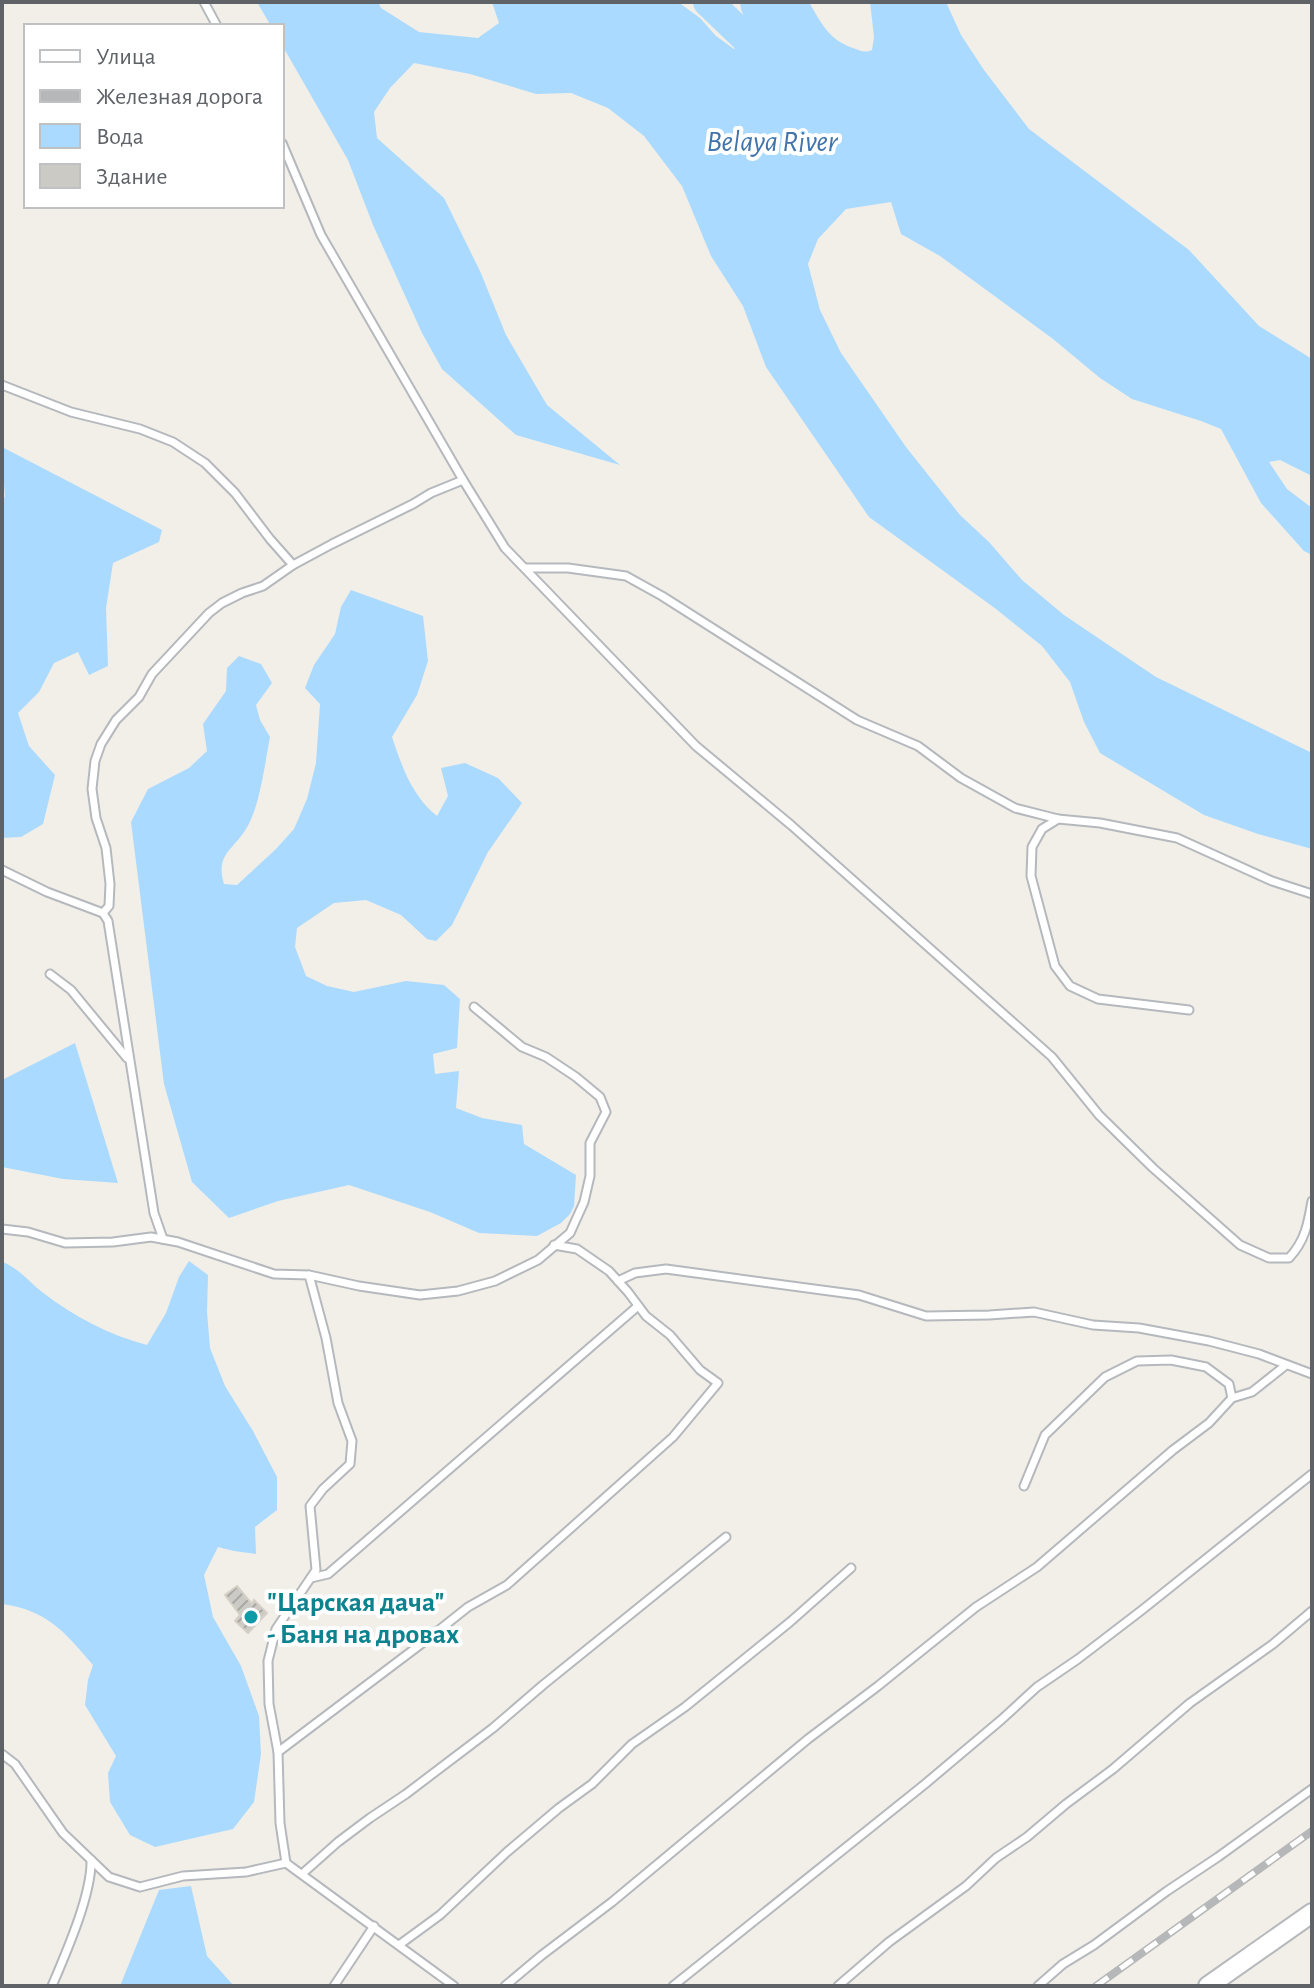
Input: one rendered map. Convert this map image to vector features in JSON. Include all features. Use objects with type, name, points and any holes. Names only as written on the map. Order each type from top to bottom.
[{"type":"street","points":[[1208,1986],[1312,1913]]},
{"type":"lane","points":[[204,2],[216,24]]},
{"type":"lane","points":[[284,148],[321,235],[505,548],[696,746],[791,825],[1052,1057],[1099,1115],[1240,1245],[1269,1258],[1289,1258],[1300,1247],[1312,1201]]},
{"type":"lane","points":[[2,385],[71,412],[140,429],[173,442],[205,463],[235,493],[293,565]]},
{"type":"lane","points":[[103,913],[109,906],[110,884],[106,848],[96,818],[92,789],[95,761],[101,744],[116,720],[139,697],[152,674],[222,603],[263,586],[293,565],[431,493],[463,480]]},
{"type":"lane","points":[[525,568],[568,568],[626,576],[857,720],[918,746],[961,778],[1015,808],[1058,819],[1100,823],[1177,838],[1272,881],[1312,894]]},
{"type":"lane","points":[[1058,819],[1042,829],[1032,847],[1031,876],[1055,966],[1070,986],[1098,999],[1189,1010]]},
{"type":"lane","points":[[2,870],[47,892],[103,913],[108,921],[154,1213],[163,1239]]},
{"type":"lane","points":[[50,974],[71,990],[129,1060]]},
{"type":"lane","points":[[2,1229],[28,1232],[65,1243],[151,1237],[178,1242],[274,1274],[309,1275],[420,1295],[458,1291],[495,1281],[538,1260],[570,1233],[584,1202],[590,1176],[590,1143],[606,1112],[600,1097],[576,1077],[546,1057],[522,1047],[474,1007]]},
{"type":"lane","points":[[278,1752],[468,1607],[507,1585],[673,1437],[718,1383],[700,1370],[670,1335],[646,1316],[609,1271],[577,1249],[554,1245]]},
{"type":"lane","points":[[618,1281],[635,1273],[666,1269],[859,1295],[926,1316],[1034,1312],[1093,1325],[1139,1328],[1209,1341],[1259,1354],[1312,1374]]},
{"type":"lane","points":[[309,1275],[326,1338],[338,1403],[352,1441],[350,1464],[310,1506],[316,1570],[276,1629],[268,1661],[269,1704],[278,1752],[280,1823],[286,1863],[454,1986]]},
{"type":"lane","points":[[311,1578],[328,1574],[638,1306]]},
{"type":"lane","points":[[1024,1486],[1045,1435],[1105,1377],[1137,1361],[1171,1360],[1206,1367],[1229,1384],[1232,1398]]},
{"type":"lane","points":[[505,1986],[612,1902],[808,1739],[976,1607],[1037,1567],[1173,1450],[1209,1423],[1232,1398],[1252,1392],[1286,1365]]},
{"type":"lane","points":[[673,1986],[925,1784],[1037,1687],[1120,1627],[1312,1474]]},
{"type":"lane","points":[[302,1874],[338,1842],[493,1728],[726,1537]]},
{"type":"lane","points":[[399,1945],[440,1915],[518,1843],[592,1784],[632,1744],[685,1707],[851,1568]]},
{"type":"lane","points":[[838,1986],[889,1942],[966,1886],[996,1858],[1113,1769],[1190,1703],[1273,1644],[1312,1611]]},
{"type":"lane","points":[[2,1754],[15,1764],[63,1833],[109,1877],[140,1887],[183,1876],[246,1872],[286,1863]]},
{"type":"lane","points":[[1038,1986],[1063,1964],[1312,1789]]},
{"type":"lane","points":[[52,1986],[88,1888],[92,1874],[91,1860]]},
{"type":"lane","points":[[334,1986],[374,1926]]},
{"type":"water","name":"Belaya River","points":[[257,2],[378,2],[381,8],[419,32],[478,38],[499,23],[492,2],[678,2],[734,49],[750,32],[740,2],[809,2],[832,35],[845,45],[865,51],[872,50],[874,37],[870,2],[946,2],[961,35],[1029,129],[1189,250],[1259,326],[1312,359],[1312,476],[1280,460],[1269,462],[1287,489],[1312,508],[1312,555],[1304,551],[1261,503],[1221,429],[1132,399],[1100,378],[1053,339],[940,256],[901,234],[891,202],[846,209],[818,239],[808,264],[820,310],[841,353],[906,447],[960,515],[1022,580],[1064,615],[1156,677],[1312,753],[1312,849],[1204,815],[1100,753],[1084,722],[1070,682],[1042,646],[869,517],[766,367],[743,306],[711,256],[682,186],[644,136],[608,108],[571,93],[536,94],[470,74],[414,63],[390,88],[374,112],[377,138],[444,198],[480,271],[506,335],[547,405],[620,465],[516,435],[442,369],[422,333],[373,225],[348,160],[284,48],[284,24],[270,24]]},
{"type":"water","points":[[2,447],[162,530],[159,542],[113,563],[106,608],[108,666],[89,675],[78,652],[54,663],[39,692],[18,713],[29,746],[55,775],[43,824],[21,837],[2,838],[2,499],[5,497]]},
{"type":"water","points":[[351,590],[423,616],[428,661],[417,695],[392,737],[414,790],[428,808],[437,816],[448,796],[441,768],[465,763],[498,778],[522,803],[488,852],[452,925],[436,941],[427,939],[401,915],[366,900],[334,903],[297,928],[295,947],[306,976],[327,986],[354,992],[406,981],[444,985],[460,999],[457,1048],[433,1054],[435,1074],[459,1071],[456,1108],[482,1118],[522,1125],[524,1144],[576,1175],[574,1206],[570,1214],[561,1223],[537,1236],[479,1233],[430,1212],[349,1185],[278,1201],[229,1218],[192,1182],[164,1084],[131,822],[148,789],[189,768],[207,751],[203,724],[226,691],[227,668],[239,656],[261,664],[272,683],[256,705],[270,737],[251,820],[224,859],[224,884],[237,885],[276,849],[294,829],[307,799],[316,763],[320,704],[305,688],[314,665],[335,634],[341,607]]},
{"type":"water","points":[[75,1043],[118,1183],[63,1179],[2,1167],[2,1080]]},
{"type":"water","points":[[189,1261],[208,1275],[210,1348],[225,1386],[277,1477],[277,1510],[255,1527],[256,1554],[218,1547],[204,1575],[213,1617],[241,1666],[259,1716],[261,1754],[254,1802],[233,1829],[155,1847],[130,1835],[110,1802],[108,1773],[116,1756],[85,1705],[93,1665],[54,1624],[31,1611],[2,1604],[2,1262],[79,1317],[147,1345],[166,1313],[179,1277]]},
{"type":"water","points":[[191,1886],[207,1956],[234,1986],[120,1986],[159,1890]]},
{"type":"building","points":[[237,1586],[252,1604],[254,1600],[267,1613],[248,1633],[235,1621],[240,1615],[225,1595]]},
{"type":"waterway","name":"Belaya River","points":[[708,2],[774,65]]},
{"type":"railway","points":[[1096,1986],[1312,1831]]},
{"type":"place","name":"\"Царская дача\" - Баня на дровах","points":[[251,1617]]}]
